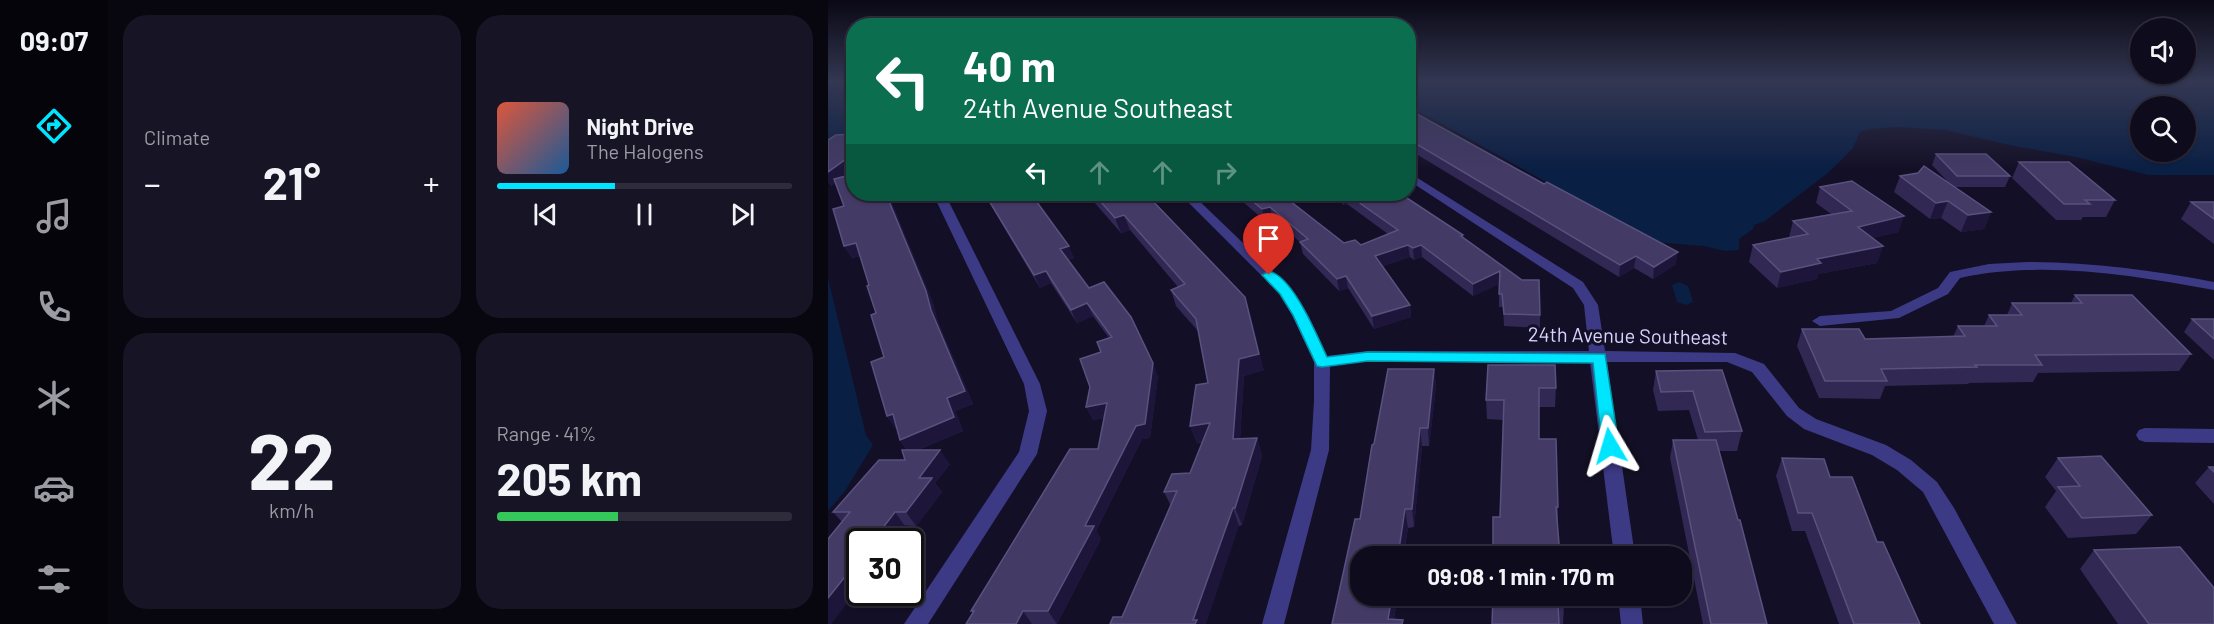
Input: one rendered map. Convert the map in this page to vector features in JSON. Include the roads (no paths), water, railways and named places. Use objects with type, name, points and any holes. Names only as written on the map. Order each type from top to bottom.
[{"type":"street","points":[[1416,180],[1578,285],[1591,305],[1623,546]]},
{"type":"street","points":[[915,624],[1028,454],[1038,411],[1032,384],[942,201]]},
{"type":"street","points":[[1193,201],[1285,291],[1300,315],[1322,362],[1323,401],[1320,450],[1273,624]]},
{"type":"street","points":[[1820,321],[1894,315],[1943,291],[1955,275],[1998,267],[2082,266],[2214,286]]},
{"type":"street","name":"24th Avenue Southeast","points":[[1322,362],[1368,356],[1729,357],[1744,361],[1758,368],[1792,412],[1810,423],[1879,450],[1904,465],[1930,487],[2006,624]]},
{"type":"street","points":[[2145,435],[2214,436]]},
{"type":"street","points":[[1630,606],[1632,624]]},
{"type":"water","points":[[828,111],[846,111],[846,135],[828,146]]},
{"type":"water","points":[[1416,111],[2130,111],[2130,162],[2196,162],[2196,111],[2214,111],[2214,175],[2148,175],[2076,157],[1945,130],[1897,127],[1869,129],[1860,132],[1853,148],[1828,173],[1765,221],[1754,225],[1753,229],[1739,239],[1739,250],[1725,251],[1704,246],[1653,242]]},
{"type":"water","points":[[828,278],[866,435],[873,445],[845,491],[828,511]]},
{"type":"water","points":[[1679,282],[1688,286],[1693,302],[1686,305],[1677,302],[1672,285]]}]
